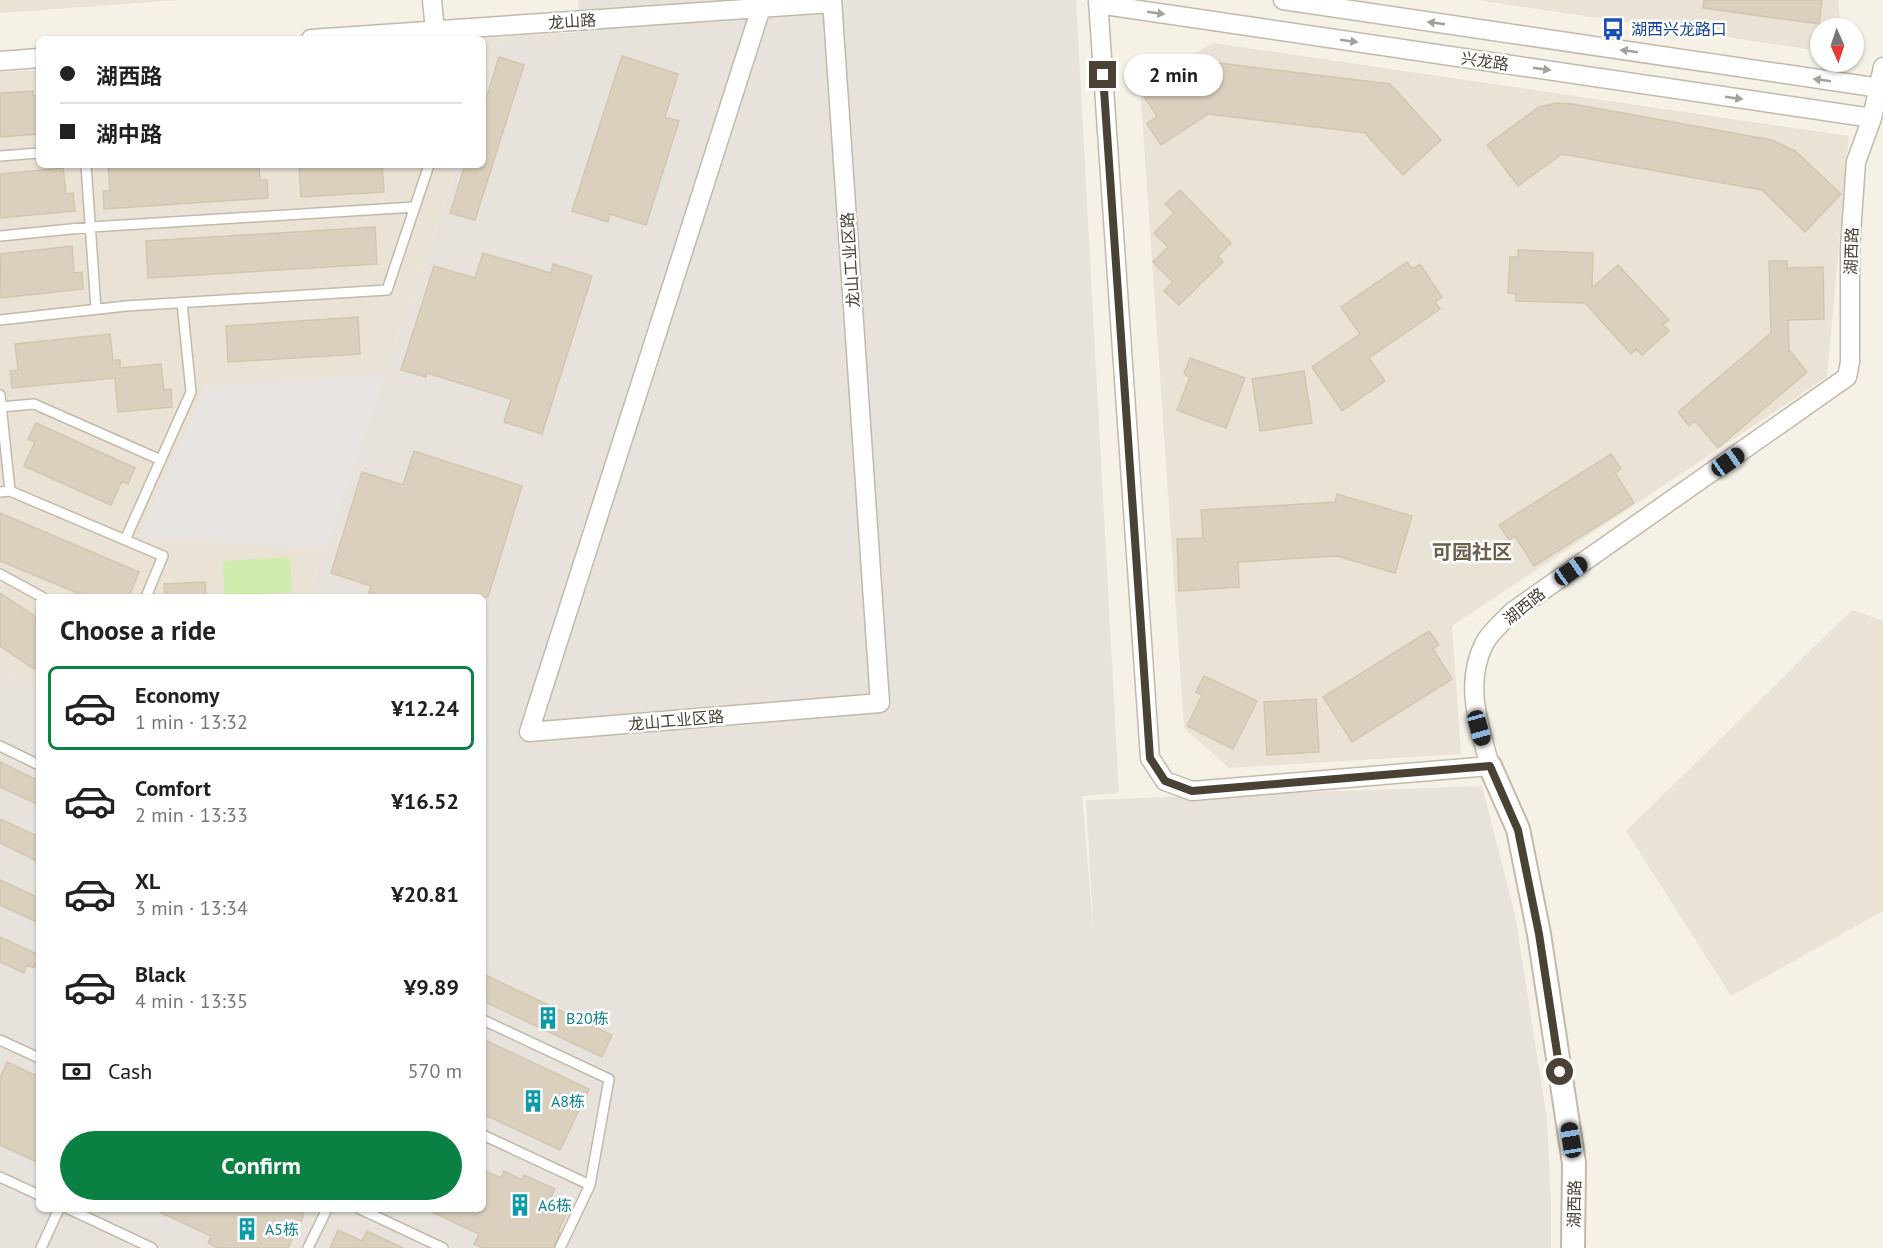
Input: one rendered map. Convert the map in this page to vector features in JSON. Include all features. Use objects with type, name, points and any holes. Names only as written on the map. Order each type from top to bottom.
[{"type":"street","points":[[432,0],[435,30]]},
{"type":"street","name":"兴龙路","points":[[1283,0],[1880,88]]},
{"type":"street","name":"龙山路","points":[[352,36],[761,8],[832,1]]},
{"type":"street","name":"龙山工业区路","points":[[761,8],[529,732],[880,703],[832,1]]},
{"type":"street","points":[[1098,2],[1150,758],[1165,781],[1192,791],[1490,766]]},
{"type":"street","name":"兴龙路","points":[[1098,2],[1872,118]]},
{"type":"street","points":[[0,61],[36,58]]},
{"type":"street","name":"湖西路","points":[[1573,1248],[1574,1163],[1539,934],[1518,830],[1490,766],[1475,714],[1473,676],[1485,642],[1512,612],[1847,377],[1850,362],[1850,248],[1856,162],[1872,118],[1883,67]]},
{"type":"lane","points":[[0,156],[36,153]]},
{"type":"lane","points":[[86,168],[96,309]]},
{"type":"lane","points":[[0,320],[96,309],[387,290],[428,168]]},
{"type":"lane","points":[[0,236],[91,227],[415,207]]},
{"type":"lane","points":[[125,540],[191,392],[182,303]]},
{"type":"lane","points":[[0,395],[5,492],[163,556],[147,594]]},
{"type":"lane","points":[[1,407],[34,404],[161,460]]},
{"type":"lane","points":[[0,574],[37,594]]},
{"type":"lane","points":[[0,746],[36,764]]},
{"type":"lane","points":[[486,1021],[609,1079],[590,1185],[560,1248]]},
{"type":"lane","points":[[0,1040],[36,1057]]},
{"type":"lane","points":[[486,1136],[590,1185]]},
{"type":"lane","points":[[0,1177],[36,1194]]},
{"type":"lane","points":[[41,1248],[58,1212]]},
{"type":"lane","points":[[75,1212],[152,1248]]},
{"type":"lane","points":[[308,1248],[326,1212]]},
{"type":"lane","points":[[366,1212],[443,1248]]},
{"type":"shaded area","points":[[0,0],[179,0],[0,13]]},
{"type":"shaded area","points":[[578,0],[1076,0],[1119,793],[1082,796],[1094,938],[1086,800],[1482,786],[1515,915],[1547,1119],[1551,1248],[0,1248],[0,667],[36,691],[36,1212],[486,1212],[486,594],[309,594],[456,168],[486,168],[486,80],[501,37],[580,32]]},
{"type":"shaded area","points":[[1476,0],[1838,0],[1840,18],[1810,18],[1810,49]]},
{"type":"shaded area","points":[[501,37],[486,80],[486,38]]},
{"type":"shaded area","points":[[1213,43],[1849,136],[1827,377],[1452,626],[1461,754],[1229,768],[1184,728],[1140,84]]},
{"type":"shaded area","points":[[36,70],[36,168],[456,168],[309,594],[36,594],[36,691],[0,667],[0,72]]},
{"type":"shaded area","points":[[385,374],[325,549],[138,538],[205,386]]},
{"type":"shaded area","points":[[1852,610],[1883,621],[1883,911],[1731,996],[1626,831]]},
{"type":"green space","points":[[290,557],[292,592],[225,594],[223,561]]},
{"type":"building","points":[[1704,0],[1822,0],[1820,18],[1810,18],[1810,23],[1703,8]]},
{"type":"building","points":[[622,56],[678,74],[665,117],[679,121],[646,225],[610,214],[608,222],[572,211]]},
{"type":"building","points":[[499,57],[524,65],[475,220],[450,213],[464,168],[486,168],[486,99]]},
{"type":"building","points":[[1195,60],[1390,84],[1441,140],[1403,175],[1365,133],[1208,114],[1161,145],[1147,124],[1157,116],[1143,95]]},
{"type":"building","points":[[33,91],[33,96],[36,96],[36,134],[0,137],[0,93]]},
{"type":"building","points":[[1556,103],[1573,104],[1772,140],[1795,151],[1841,194],[1805,232],[1762,190],[1562,154],[1518,186],[1487,145],[1539,107]]},
{"type":"building","points":[[63,168],[66,194],[73,193],[75,211],[0,218],[0,174]]},
{"type":"building","points":[[108,168],[259,168],[260,180],[267,180],[268,198],[104,209],[103,191],[110,191]]},
{"type":"building","points":[[299,168],[382,168],[384,192],[301,197]]},
{"type":"building","points":[[1180,190],[1231,243],[1218,256],[1223,262],[1179,305],[1164,291],[1173,282],[1153,262],[1168,247],[1154,233],[1174,213],[1165,204]]},
{"type":"building","points":[[375,227],[377,264],[148,278],[146,241]]},
{"type":"building","points":[[72,246],[74,273],[82,272],[83,289],[0,298],[1,254]]},
{"type":"building","points":[[1518,250],[1593,253],[1592,288],[1618,265],[1669,320],[1663,325],[1669,331],[1642,355],[1636,349],[1631,354],[1585,303],[1516,301],[1516,294],[1508,293],[1510,257],[1518,257]]},
{"type":"building","points":[[483,253],[551,273],[553,264],[592,276],[542,434],[504,422],[511,399],[427,373],[426,377],[401,370],[434,266],[475,278]]},
{"type":"building","points":[[1769,261],[1787,261],[1787,268],[1823,267],[1824,319],[1788,320],[1789,350],[1807,372],[1718,448],[1695,421],[1689,426],[1678,412],[1771,333]]},
{"type":"building","points":[[1407,262],[1412,269],[1420,264],[1442,297],[1435,302],[1440,309],[1369,358],[1385,381],[1342,411],[1312,367],[1360,334],[1341,307]]},
{"type":"building","points":[[358,317],[360,354],[228,362],[226,326]]},
{"type":"building","points":[[110,334],[113,360],[120,360],[120,368],[161,364],[164,390],[171,389],[172,407],[118,412],[115,378],[12,388],[10,371],[18,370],[15,344]]},
{"type":"building","points":[[1190,358],[1245,378],[1226,428],[1177,410],[1190,377],[1184,374]]},
{"type":"building","points":[[1304,371],[1312,423],[1260,431],[1252,379]]},
{"type":"building","points":[[36,423],[135,468],[128,484],[122,481],[111,505],[24,466],[35,442],[28,439]]},
{"type":"building","points":[[414,451],[522,486],[488,597],[486,594],[369,594],[371,586],[331,573],[362,472],[403,485]]},
{"type":"building","points":[[1611,454],[1621,469],[1615,473],[1634,503],[1534,566],[1515,536],[1509,540],[1499,525]]},
{"type":"building","points":[[1337,494],[1412,516],[1395,573],[1337,556],[1238,562],[1239,587],[1179,591],[1177,539],[1203,538],[1201,510],[1335,502]]},
{"type":"building","points":[[0,513],[139,572],[130,594],[80,594],[0,561]]},
{"type":"building","points":[[205,582],[206,594],[165,594],[164,584]]},
{"type":"building","points":[[0,593],[36,617],[36,666],[34,669],[0,646]]},
{"type":"building","points":[[1429,631],[1439,645],[1433,649],[1452,679],[1352,742],[1323,697]]},
{"type":"building","points":[[1204,676],[1257,701],[1233,749],[1187,726],[1202,695],[1196,692]]},
{"type":"building","points":[[1316,699],[1319,752],[1267,755],[1264,702]]},
{"type":"building","points":[[0,762],[36,780],[36,804],[0,787]]},
{"type":"building","points":[[0,819],[36,836],[36,861],[0,843]]},
{"type":"building","points":[[0,880],[36,897],[36,922],[0,905]]},
{"type":"building","points":[[0,937],[36,954],[34,968],[27,965],[24,973],[0,962]]},
{"type":"building","name":"B20栋","points":[[486,975],[612,1035],[602,1057],[486,1002]]},
{"type":"building","name":"A8栋","points":[[486,1040],[589,1089],[560,1150],[486,1115]]},
{"type":"building","points":[[7,1062],[36,1076],[36,1162],[0,1145],[0,1078]]},
{"type":"building","name":"A6栋","points":[[486,1171],[501,1178],[504,1171],[522,1180],[524,1175],[555,1189],[549,1201],[568,1210],[553,1248],[483,1248],[474,1244],[479,1234],[432,1212],[486,1212]]},
{"type":"building","name":"A5栋","points":[[159,1212],[300,1212],[304,1214],[288,1248],[218,1248],[208,1243],[211,1236]]},
{"type":"building","points":[[338,1230],[362,1241],[367,1231],[403,1248],[330,1248]]},
{"type":"place","name":"湖西兴龙路口","points":[[1613,29]]},
{"type":"place","name":"B20栋","points":[[548,1018]]},
{"type":"place","name":"A8栋","points":[[533,1101]]},
{"type":"place","name":"A6栋","points":[[520,1205]]},
{"type":"place","name":"A5栋","points":[[247,1229]]},
{"type":"district","name":"可园社区","points":[[1472,552]]},
{"type":"route","points":[[1103,75],[1150,758],[1165,781],[1192,791],[1490,766],[1518,830],[1539,934],[1560,1072]]}]
